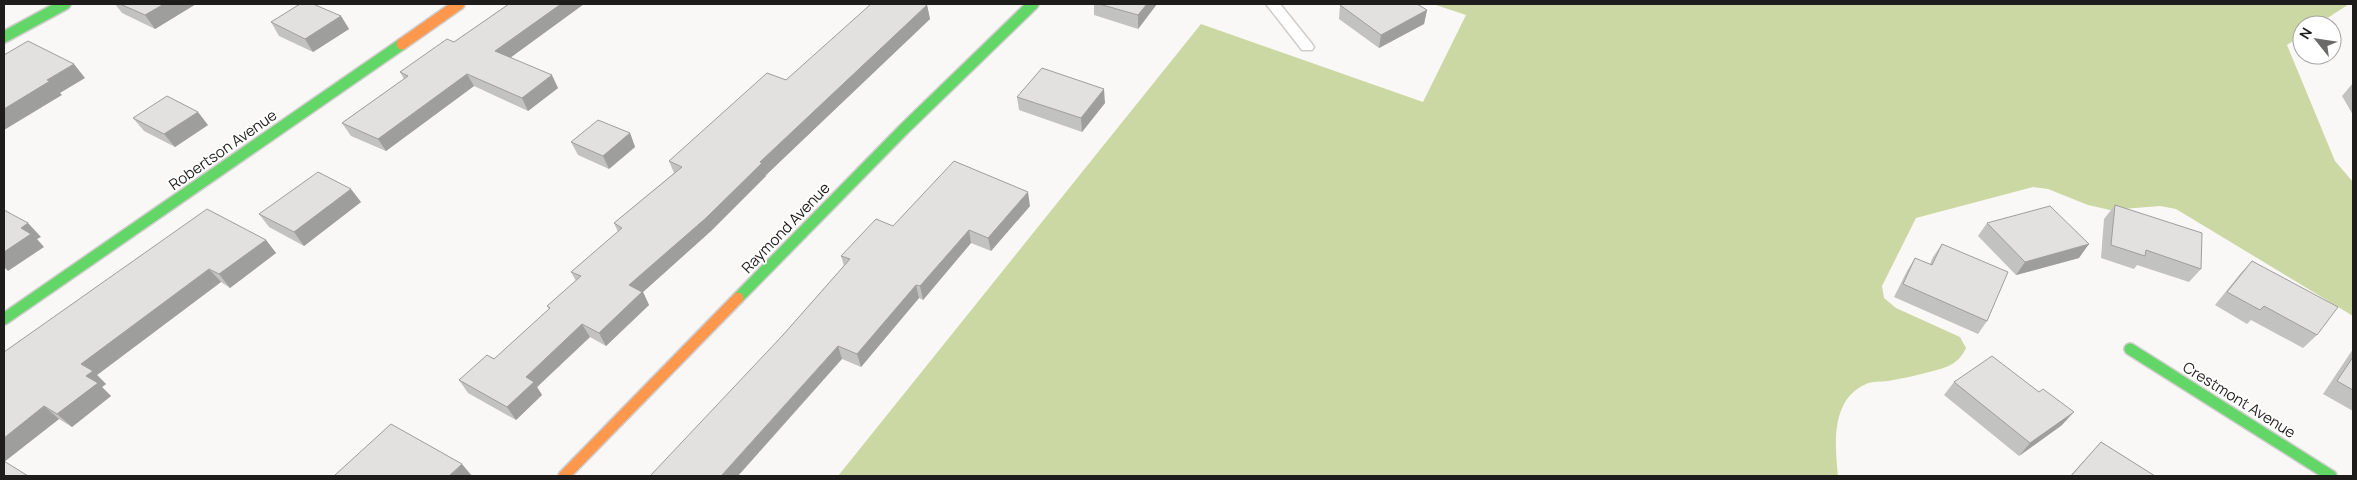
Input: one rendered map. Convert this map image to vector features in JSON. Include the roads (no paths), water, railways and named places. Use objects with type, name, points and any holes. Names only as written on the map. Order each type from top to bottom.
[{"type":"street","points":[[4,37],[65,4]]},
{"type":"street","name":"Robertson Avenue","points":[[4,319],[459,4]]},
{"type":"street","name":"Raymond Avenue","points":[[564,476],[904,129],[1034,4]]},
{"type":"street","name":"Crestmont Avenue","points":[[2130,349],[2331,476]]},
{"type":"lane","points":[[1273,4],[1307,47]]}]
